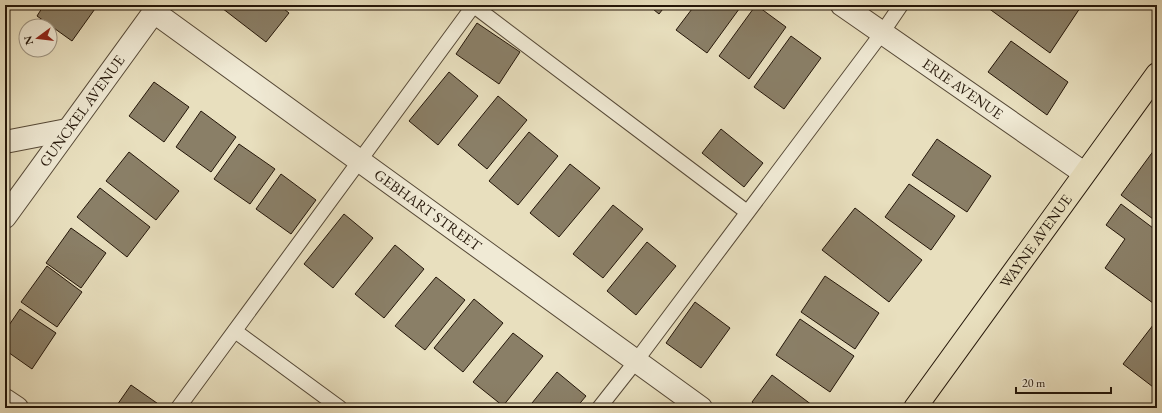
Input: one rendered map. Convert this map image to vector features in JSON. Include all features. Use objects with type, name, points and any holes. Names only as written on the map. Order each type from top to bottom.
[{"type":"main road","name":"WAYNE AVENUE","points":[[915,408],[1157,74]]},
{"type":"street","name":"ERIE AVENUE","points":[[842,5],[1084,173]]},
{"type":"street","name":"GEBHART STREET","points":[[156,9],[360,161],[701,408]]},
{"type":"street","name":"GUNCKEL AVENUE","points":[[5,216],[156,9]]},
{"type":"street","points":[[5,142],[67,130]]},
{"type":"street","points":[[5,400],[16,408]]},
{"type":"lane","points":[[178,408],[474,5],[747,212]]},
{"type":"lane","points":[[599,408],[636,361],[882,33],[901,5]]},
{"type":"lane","points":[[235,331],[340,408]]},
{"type":"building","points":[[44,5],[97,6],[72,41],[58,31],[58,18],[40,18],[37,16]]},
{"type":"building","points":[[218,5],[279,5],[289,13],[266,42]]},
{"type":"building","points":[[648,5],[666,5],[659,14]]},
{"type":"building","points":[[695,5],[742,5],[707,53],[676,30]]},
{"type":"building","points":[[756,5],[786,27],[749,79],[719,56]]},
{"type":"building","points":[[984,5],[1079,5],[1080,8],[1050,53]]},
{"type":"building","points":[[477,23],[520,52],[499,84],[456,54]]},
{"type":"building","points":[[791,36],[821,58],[784,109],[754,87]]},
{"type":"building","points":[[1011,41],[1068,82],[1047,115],[988,72]]},
{"type":"building","points":[[449,72],[478,96],[438,145],[409,121]]},
{"type":"building","points":[[154,82],[189,107],[164,142],[129,116]]},
{"type":"building","points":[[498,96],[527,120],[487,169],[458,145]]},
{"type":"building","points":[[201,111],[236,137],[211,172],[176,147]]},
{"type":"building","points":[[721,129],[763,163],[744,187],[702,153]]},
{"type":"building","points":[[529,132],[558,156],[518,205],[489,181]]},
{"type":"building","points":[[937,139],[991,176],[967,212],[912,175]]},
{"type":"building","points":[[239,144],[275,169],[250,204],[214,179]]},
{"type":"building","points":[[1157,146],[1157,222],[1121,195]]},
{"type":"building","points":[[129,152],[179,191],[156,220],[106,181]]},
{"type":"building","points":[[570,164],[600,188],[559,237],[530,213]]},
{"type":"building","points":[[281,174],[316,200],[291,234],[256,209]]},
{"type":"building","points":[[909,184],[955,216],[931,250],[885,217]]},
{"type":"building","points":[[100,188],[150,227],[127,257],[77,217]]},
{"type":"building","points":[[1121,204],[1157,231],[1157,306],[1105,268],[1125,239],[1106,225]]},
{"type":"building","points":[[613,205],[643,229],[603,278],[573,254]]},
{"type":"building","points":[[855,208],[922,260],[889,302],[822,250]]},
{"type":"building","points":[[344,214],[373,238],[333,288],[304,264]]},
{"type":"building","points":[[71,228],[106,253],[81,288],[46,263]]},
{"type":"building","points":[[647,242],[676,266],[636,315],[607,291]]},
{"type":"building","points":[[395,245],[424,269],[384,318],[355,294]]},
{"type":"building","points":[[47,266],[82,292],[57,327],[21,302]]},
{"type":"building","points":[[825,276],[879,313],[855,349],[801,312]]},
{"type":"building","points":[[436,277],[465,300],[425,350],[395,326]]},
{"type":"building","points":[[474,299],[503,323],[463,372],[434,348]]},
{"type":"building","points":[[695,302],[730,328],[701,368],[666,343]]},
{"type":"building","points":[[20,309],[56,333],[32,369],[5,350],[5,331]]},
{"type":"building","points":[[800,319],[854,356],[830,392],[776,355]]},
{"type":"building","points":[[1157,320],[1157,390],[1123,364]]},
{"type":"building","points":[[513,333],[543,356],[503,406],[473,382]]},
{"type":"building","points":[[557,372],[586,396],[576,408],[528,408]]},
{"type":"building","points":[[772,375],[816,408],[760,408],[752,402]]},
{"type":"building","points":[[131,385],[164,408],[115,408]]}]
